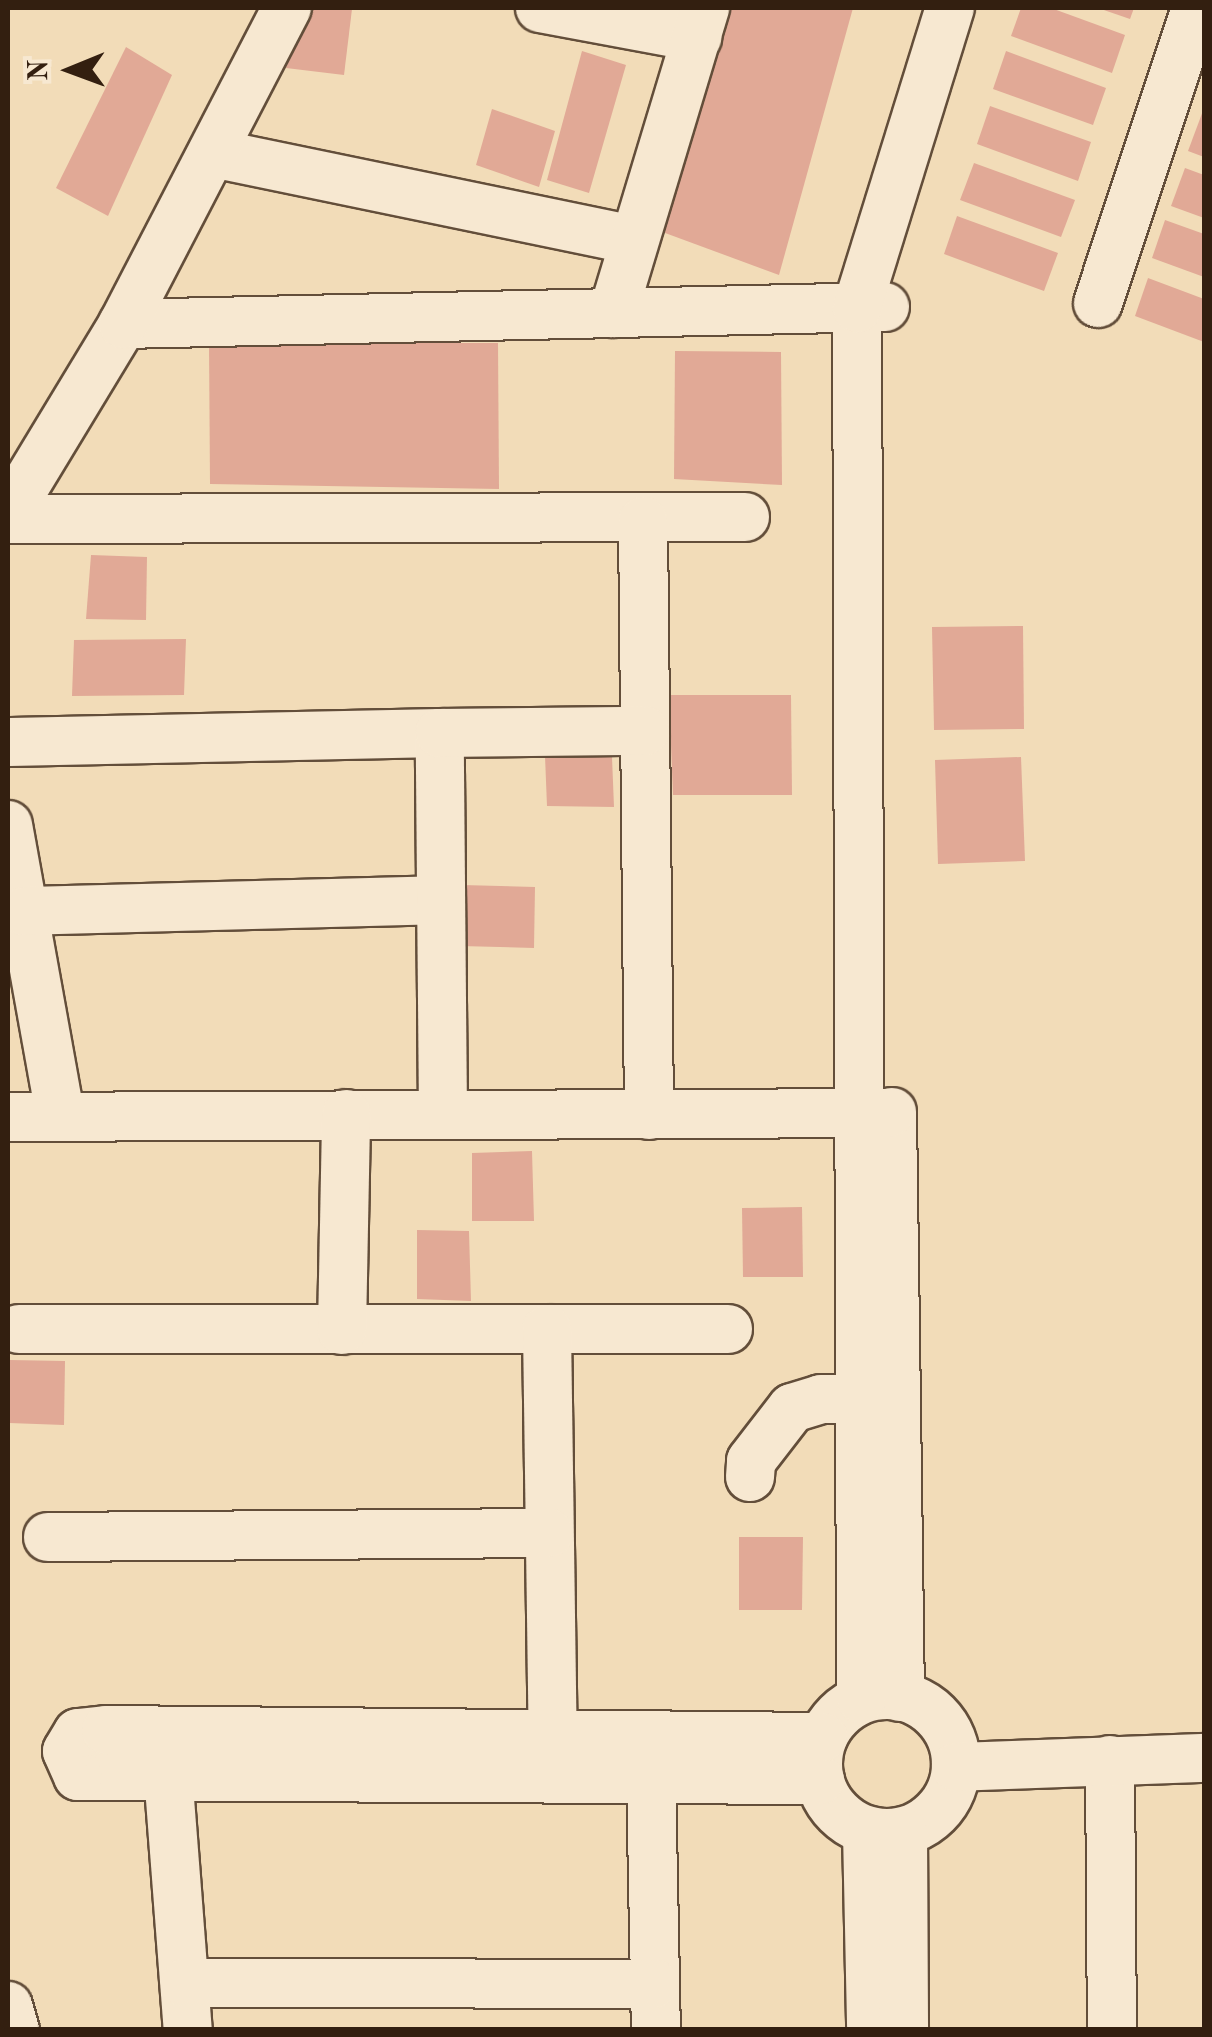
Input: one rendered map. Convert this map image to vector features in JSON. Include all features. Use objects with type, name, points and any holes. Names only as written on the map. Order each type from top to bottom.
[{"type":"street","points":[[8,516],[122,324],[287,8]]},
{"type":"street","points":[[540,8],[701,22],[612,313]]},
{"type":"street","points":[[821,1758],[553,1754],[106,1730],[70,1740],[68,1762],[78,1776],[553,1754],[651,1776],[821,1758],[881,1698],[871,308],[950,8]]},
{"type":"street","points":[[871,308],[977,8]]},
{"type":"street","points":[[1098,303],[1196,8]]},
{"type":"street","points":[[214,152],[634,240]]},
{"type":"street","points":[[122,324],[871,308]]},
{"type":"street","points":[[8,516],[643,521],[745,517]]},
{"type":"street","points":[[643,521],[649,1115]]},
{"type":"street","points":[[8,742],[646,731]]},
{"type":"street","points":[[440,733],[443,1114]]},
{"type":"street","points":[[8,824],[60,1114]]},
{"type":"street","points":[[24,911],[441,900]]},
{"type":"street","points":[[8,1116],[876,1113]]},
{"type":"street","points":[[876,1113],[860,1399],[881,1698]]},
{"type":"street","points":[[342,1330],[346,1114]]},
{"type":"street","points":[[19,1329],[728,1330]]},
{"type":"street","points":[[547,1330],[553,1754]]},
{"type":"street","points":[[750,1477],[752,1461],[792,1408],[821,1399],[860,1399]]},
{"type":"street","points":[[48,1536],[549,1534]]},
{"type":"street","points":[[821,1758],[837,1812],[885,1831],[946,1802],[956,1767],[938,1717],[881,1698]]},
{"type":"street","points":[[956,1767],[1204,1758]]},
{"type":"street","points":[[1110,1760],[1112,2030]]},
{"type":"street","points":[[168,1773],[188,2030]]},
{"type":"street","points":[[185,1983],[655,2007],[651,1776]]},
{"type":"street","points":[[871,2030],[885,1831]]},
{"type":"street","points":[[885,1831],[904,2030]]},
{"type":"street","points":[[8,2006],[14,2030]]},
{"type":"building","points":[[293,8],[352,9],[344,75],[286,68]]},
{"type":"building","points":[[721,8],[853,8],[779,275],[657,230]]},
{"type":"building","points":[[1021,8],[1051,8],[1125,35],[1112,73],[1011,36]]},
{"type":"building","points":[[1098,8],[1134,8],[1130,19]]},
{"type":"building","points":[[126,47],[172,75],[108,216],[56,188]]},
{"type":"building","points":[[582,51],[626,65],[589,193],[547,180]]},
{"type":"building","points":[[1006,51],[1106,88],[1093,125],[993,89]]},
{"type":"building","points":[[990,106],[1091,142],[1078,181],[977,144]]},
{"type":"building","points":[[1204,108],[1204,157],[1188,151]]},
{"type":"building","points":[[492,109],[555,131],[539,187],[476,165]]},
{"type":"building","points":[[974,163],[1075,200],[1061,237],[960,200]]},
{"type":"building","points":[[1185,168],[1204,175],[1204,218],[1171,206]]},
{"type":"building","points":[[957,216],[1058,253],[1044,291],[944,254]]},
{"type":"building","points":[[1165,220],[1204,234],[1204,277],[1152,258]]},
{"type":"building","points":[[1148,278],[1204,299],[1204,342],[1135,316]]},
{"type":"building","points":[[209,343],[498,343],[499,489],[210,484]]},
{"type":"building","points":[[675,351],[781,352],[782,485],[674,479]]},
{"type":"building","points":[[91,555],[147,557],[146,620],[86,619]]},
{"type":"building","points":[[1023,626],[1024,729],[934,730],[932,627]]},
{"type":"building","points":[[186,639],[184,695],[72,696],[74,640]]},
{"type":"building","points":[[669,695],[791,695],[792,795],[673,795]]},
{"type":"building","points":[[545,756],[612,757],[614,807],[547,806]]},
{"type":"building","points":[[1021,757],[1025,861],[938,864],[935,760]]},
{"type":"building","points":[[462,885],[535,887],[534,948],[460,946]]},
{"type":"building","points":[[532,1151],[534,1221],[472,1221],[472,1153]]},
{"type":"building","points":[[802,1207],[803,1277],[743,1277],[742,1208]]},
{"type":"building","points":[[417,1230],[469,1231],[471,1301],[417,1299]]},
{"type":"building","points":[[10,1360],[65,1361],[64,1425],[9,1423]]},
{"type":"building","points":[[739,1537],[803,1537],[802,1610],[739,1610]]}]
